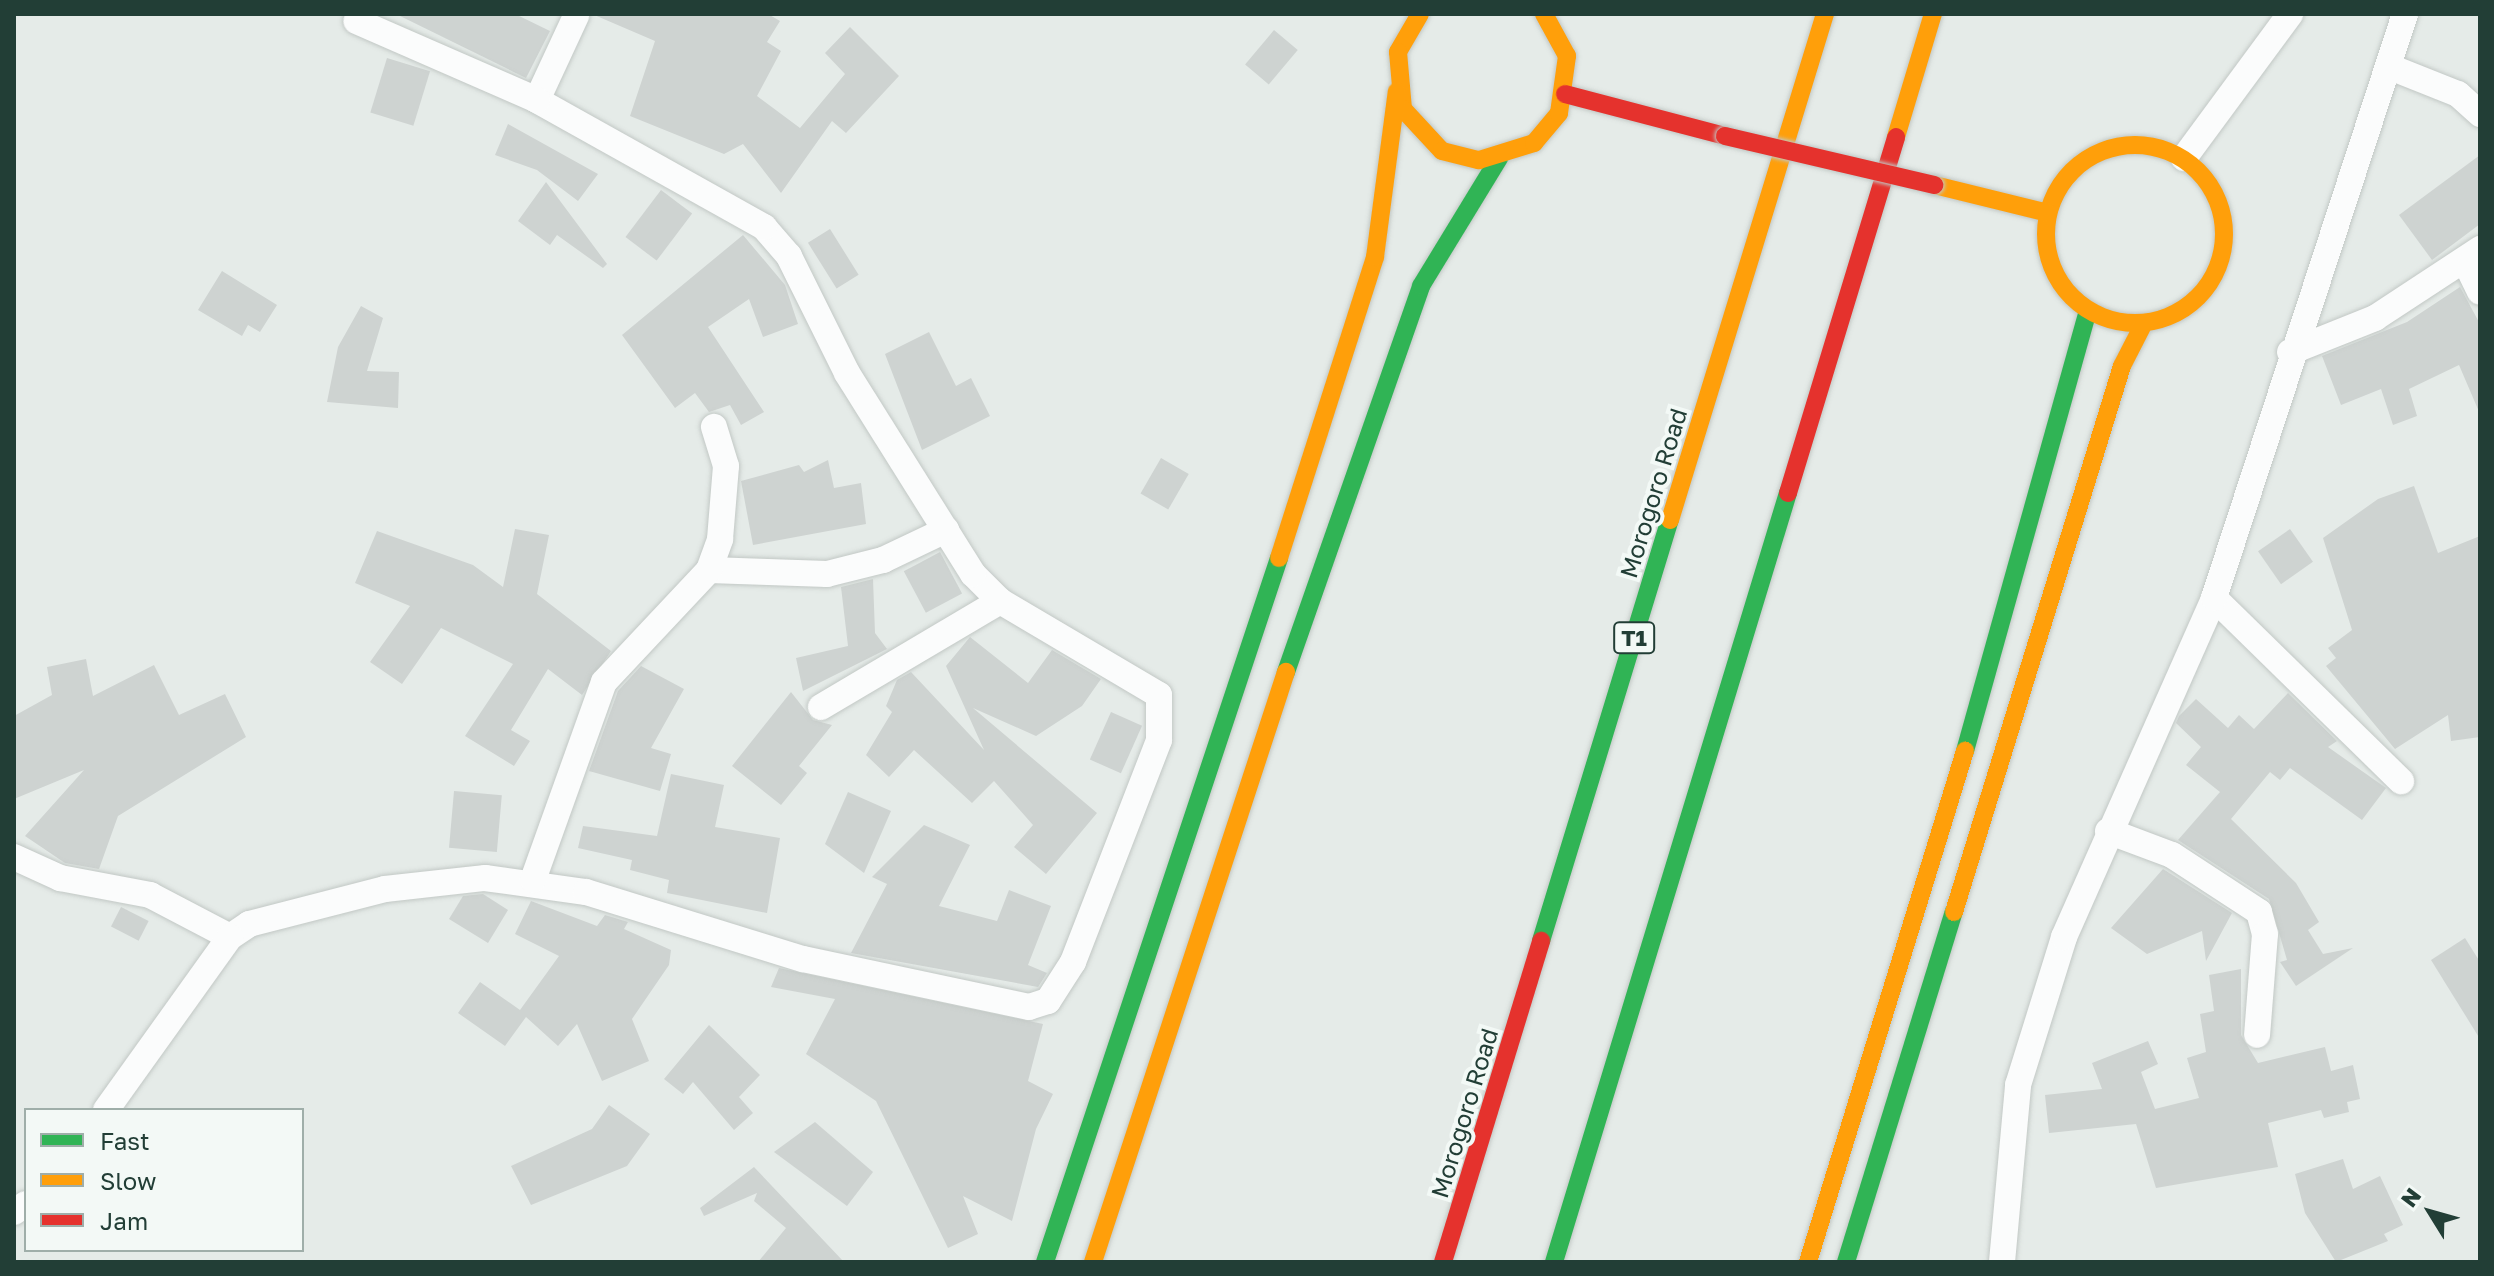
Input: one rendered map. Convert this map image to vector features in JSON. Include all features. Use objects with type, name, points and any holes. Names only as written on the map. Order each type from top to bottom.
[{"type":"main road","points":[[1045,1262],[1192,803],[1337,393],[1375,257],[1397,91],[1398,52],[1420,14]]},
{"type":"main road","points":[[1397,91],[1412,126],[1434,146],[1460,158],[1499,158],[1534,143],[1565,94],[1567,56],[1544,14]]},
{"type":"main road","name":"Morogoro Road","points":[[1443,1262],[1825,14]]},
{"type":"main road","points":[[1554,1262],[1933,14]]},
{"type":"main road","points":[[1565,94],[1725,136],[2048,213]]},
{"type":"main road","points":[[2144,145],[2184,158],[2220,205],[2224,245],[2198,298],[2144,323],[2088,311],[2052,268],[2048,213],[2068,175],[2102,151],[2144,145]]},
{"type":"main road","points":[[1093,1262],[1364,436],[1421,286],[1499,158]]},
{"type":"main road","points":[[1808,1262],[1972,728],[2088,311]]},
{"type":"main road","points":[[1846,1262],[2122,366],[2144,323]]},
{"type":"street","points":[[2184,158],[2290,14]]},
{"type":"street","points":[[2002,1262],[2018,1085],[2064,937],[2108,831],[2214,598],[2290,352],[2390,67],[2405,14]]},
{"type":"street","points":[[537,100],[576,16]]},
{"type":"street","points":[[107,1108],[230,937],[249,924],[385,889],[533,880],[909,985],[1029,1007],[1048,1001],[1073,962],[1163,715],[1159,695],[1119,665],[1000,601],[946,530],[847,373],[778,239],[685,177],[537,100],[356,21]]},
{"type":"street","points":[[2390,67],[2458,94],[2480,114]]},
{"type":"street","points":[[2290,352],[2375,318],[2472,255],[2480,292]]},
{"type":"street","points":[[533,880],[604,682],[709,570],[720,539],[726,466],[714,427]]},
{"type":"street","points":[[709,570],[827,574],[883,560],[946,530]]},
{"type":"street","points":[[2214,598],[2401,781]]},
{"type":"street","points":[[821,707],[1000,601]]},
{"type":"street","points":[[2108,831],[2172,855],[2259,912],[2265,934],[2257,1035]]},
{"type":"street","points":[[14,857],[99,889],[150,895],[230,937]]},
{"type":"building","points":[[396,14],[515,14],[550,31],[526,78]]},
{"type":"building","points":[[592,14],[768,14],[780,21],[767,42],[781,51],[757,96],[800,128],[845,74],[825,53],[850,27],[899,76],[846,133],[832,121],[781,193],[743,144],[724,154],[630,116],[655,41]]},
{"type":"building","points":[[1274,30],[1298,50],[1269,84],[1245,64]]},
{"type":"building","points":[[387,58],[430,71],[413,126],[370,113]]},
{"type":"building","points":[[508,124],[598,174],[578,201],[537,170],[495,155]]},
{"type":"building","points":[[2480,155],[2480,224],[2432,260],[2399,215]]},
{"type":"building","points":[[546,182],[607,264],[603,268],[557,235],[550,245],[518,221]]},
{"type":"building","points":[[661,190],[692,213],[657,261],[625,237]]},
{"type":"building","points":[[830,229],[859,275],[837,289],[808,243]]},
{"type":"building","points":[[743,235],[785,285],[798,324],[763,337],[749,299],[708,327],[764,412],[741,425],[730,405],[709,412],[695,393],[675,408],[622,335]]},
{"type":"building","points":[[222,271],[277,305],[260,332],[248,325],[242,336],[198,310]]},
{"type":"building","points":[[2460,287],[2480,324],[2480,414],[2459,365],[2409,389],[2417,416],[2393,425],[2381,389],[2341,405],[2322,356],[2407,322]]},
{"type":"building","points":[[361,306],[383,318],[367,371],[399,372],[398,408],[327,402],[338,347]]},
{"type":"building","points":[[929,332],[956,386],[971,378],[990,416],[922,450],[885,354]]},
{"type":"building","points":[[1161,458],[1189,474],[1168,510],[1140,494]]},
{"type":"building","points":[[828,460],[834,488],[861,483],[866,524],[753,545],[741,481],[799,465],[804,472]]},
{"type":"building","points":[[2414,486],[2438,553],[2480,536],[2480,737],[2451,741],[2448,715],[2395,749],[2326,666],[2336,658],[2328,648],[2352,630],[2323,538],[2378,499]]},
{"type":"building","points":[[515,529],[549,535],[537,594],[611,651],[582,695],[548,669],[511,730],[530,741],[514,766],[465,736],[513,664],[441,628],[402,684],[370,662],[410,606],[355,583],[377,531],[473,565],[503,587]]},
{"type":"building","points":[[2290,529],[2313,562],[2281,584],[2258,551]]},
{"type":"building","points":[[940,552],[962,593],[926,613],[904,571]]},
{"type":"building","points":[[873,579],[875,633],[887,649],[803,691],[796,658],[848,646],[841,587]]},
{"type":"building","points":[[970,637],[1028,683],[1052,650],[1101,679],[1082,706],[1036,736],[973,708],[1097,813],[1046,874],[1014,847],[1033,825],[994,781],[972,803],[914,750],[889,777],[866,755],[892,712],[886,706],[897,680],[911,672],[984,750],[946,666]]},
{"type":"building","points":[[86,659],[93,696],[154,665],[179,715],[225,694],[246,737],[118,816],[99,869],[65,863],[25,836],[84,770],[14,799],[14,716],[52,695],[47,667]]},
{"type":"building","points":[[641,666],[684,689],[651,748],[671,754],[660,791],[589,771],[618,691]]},
{"type":"building","points":[[791,692],[813,720],[832,725],[799,766],[807,773],[781,805],[732,766]]},
{"type":"building","points":[[2288,693],[2337,741],[2328,747],[2386,788],[2362,820],[2290,768],[2280,780],[2270,772],[2231,819],[2296,883],[2319,922],[2308,930],[2323,954],[2353,948],[2296,986],[2280,962],[2287,960],[2269,899],[2178,840],[2220,792],[2186,765],[2201,747],[2176,723],[2179,716],[2196,699],[2228,728],[2239,715],[2254,729]]},
{"type":"building","points":[[1111,712],[1142,726],[1121,773],[1090,760]]},
{"type":"building","points":[[671,774],[724,785],[715,827],[780,838],[767,913],[667,893],[669,880],[630,870],[632,860],[578,848],[583,826],[657,836]]},
{"type":"building","points":[[454,791],[502,795],[497,852],[449,848]]},
{"type":"building","points":[[848,792],[891,811],[864,873],[825,844]]},
{"type":"building","points":[[924,825],[970,845],[939,906],[997,921],[1009,890],[1051,906],[1028,965],[1047,973],[1038,987],[851,953],[887,884],[872,877]]},
{"type":"building","points":[[2163,869],[2232,913],[2206,961],[2202,931],[2147,954],[2111,928]]},
{"type":"building","points":[[483,894],[508,910],[488,943],[449,919],[463,896]]},
{"type":"building","points":[[531,901],[597,926],[605,915],[628,922],[624,929],[671,950],[669,965],[632,1019],[649,1061],[602,1081],[577,1024],[558,1046],[526,1017],[505,1046],[458,1013],[480,982],[520,1010],[559,956],[515,934]]},
{"type":"building","points":[[121,907],[149,921],[139,941],[111,927]]},
{"type":"building","points":[[2465,938],[2480,962],[2480,1039],[2431,960]]},
{"type":"building","points":[[779,968],[1043,1024],[1028,1081],[1053,1094],[1036,1129],[1012,1221],[963,1196],[978,1234],[948,1248],[876,1101],[806,1054],[835,999],[771,987]]},
{"type":"building","points":[[2241,969],[2241,1035],[2258,1063],[2325,1047],[2331,1071],[2353,1065],[2360,1099],[2347,1102],[2349,1112],[2324,1118],[2321,1110],[2268,1123],[2278,1167],[2156,1188],[2136,1124],[2049,1133],[2045,1095],[2102,1089],[2092,1063],[2148,1041],[2158,1064],[2141,1072],[2155,1109],[2199,1098],[2187,1058],[2206,1052],[2200,1014],[2214,1011],[2209,975]]},
{"type":"building","points":[[709,1025],[760,1075],[739,1097],[753,1113],[734,1130],[693,1082],[683,1094],[664,1079]]},
{"type":"building","points":[[609,1105],[650,1134],[627,1166],[531,1205],[511,1166],[592,1129]]},
{"type":"building","points":[[815,1122],[873,1172],[847,1206],[774,1152]]},
{"type":"building","points":[[2343,1159],[2353,1189],[2380,1176],[2403,1225],[2384,1234],[2388,1241],[2336,1262],[2305,1213],[2295,1174]]},
{"type":"building","points":[[754,1167],[844,1262],[758,1262],[786,1228],[754,1201],[757,1193],[704,1216],[700,1208]]},
{"type":"traffic: fast","points":[[1286,672],[1421,286],[1499,158]]},
{"type":"traffic: fast","points":[[1965,751],[2088,311]]},
{"type":"traffic: fast","points":[[1554,1262],[1788,493]]},
{"type":"traffic: fast","points":[[1541,941],[1670,520]]},
{"type":"traffic: fast","points":[[1045,1262],[1279,558]]},
{"type":"traffic: fast","points":[[1846,1262],[1954,912]]},
{"type":"traffic: slow","points":[[1420,14],[1398,52],[1403,109],[1442,151],[1479,160],[1534,143],[1559,113],[1567,56],[1544,14]]},
{"type":"traffic: slow","points":[[1670,520],[1825,14]]},
{"type":"traffic: slow","points":[[1896,137],[1933,14]]},
{"type":"traffic: slow","points":[[1279,558],[1375,257],[1397,91]]},
{"type":"traffic: slow","points":[[2135,145],[2169,151],[2198,171],[2218,200],[2224,234],[2218,268],[2198,297],[2169,317],[2135,323],[2101,317],[2072,297],[2052,268],[2046,234],[2052,200],[2072,171],[2101,151],[2135,145]]},
{"type":"traffic: slow","points":[[1934,185],[2048,213]]},
{"type":"traffic: slow","points":[[1954,912],[2122,366],[2144,323]]},
{"type":"traffic: slow","points":[[1093,1262],[1286,672]]},
{"type":"traffic: slow","points":[[1808,1262],[1965,751]]},
{"type":"traffic: jam","points":[[1565,94],[1725,136]]},
{"type":"traffic: jam","points":[[1725,136],[1934,185]]},
{"type":"traffic: jam","points":[[1788,493],[1896,137]]},
{"type":"traffic: jam","points":[[1443,1262],[1541,941]]}]
